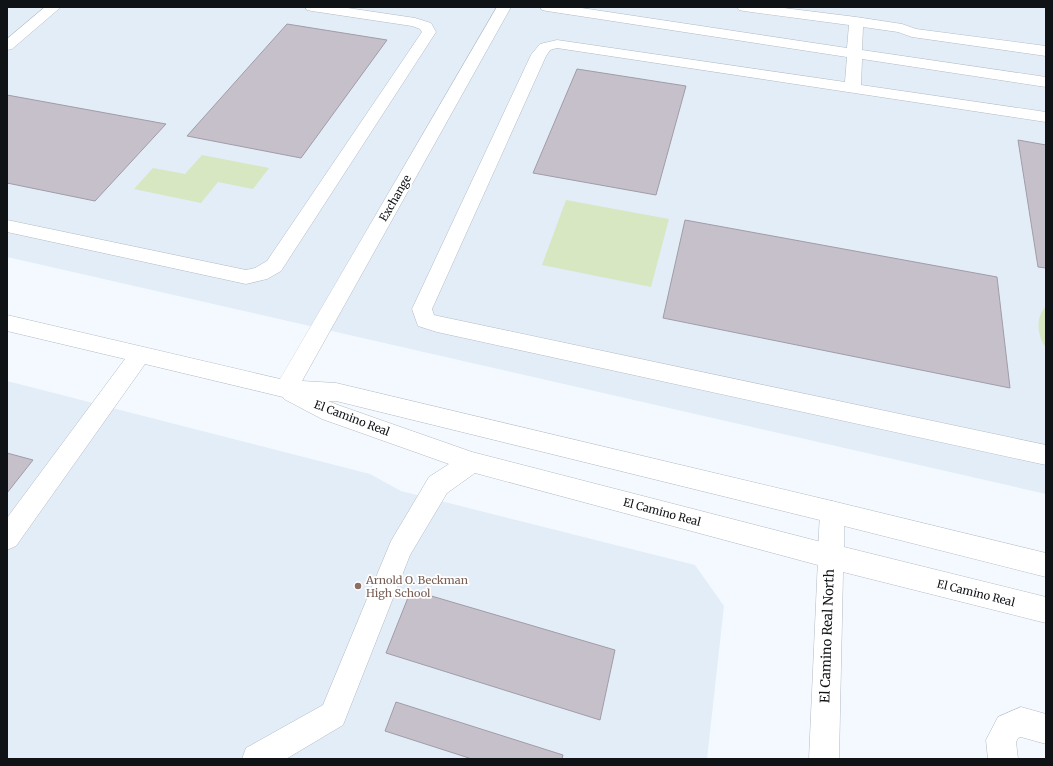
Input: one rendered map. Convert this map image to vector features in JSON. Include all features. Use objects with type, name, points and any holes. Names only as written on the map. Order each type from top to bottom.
[{"type":"street","points":[[7,46],[54,7]]},
{"type":"street","points":[[7,226],[246,277],[260,274],[274,266],[429,32],[426,26],[415,22],[312,7]]},
{"type":"street","name":"Exchange","points":[[286,389],[504,7]]},
{"type":"street","points":[[547,7],[1046,82]]},
{"type":"street","points":[[744,7],[856,21],[902,28],[912,33],[1046,51]]},
{"type":"street","points":[[852,88],[856,21]]},
{"type":"street","points":[[1046,117],[557,44],[545,47],[422,309],[425,320],[437,324],[1046,455]]},
{"type":"street","name":"El Camino Real","points":[[7,323],[286,389],[336,392],[1046,564]]},
{"type":"street","points":[[7,538],[140,354]]},
{"type":"street","name":"El Camino Real","points":[[286,389],[330,412],[472,462],[829,556],[1046,610]]},
{"type":"street","points":[[257,759],[333,715],[400,549],[438,485],[472,462]]},
{"type":"street","name":"El Camino Real North","points":[[824,759],[829,556],[832,512]]},
{"type":"street","points":[[1003,759],[1001,740],[1008,727],[1021,722],[1046,729]]},
{"type":"shaded area","points":[[7,7],[1046,7],[1046,494],[7,257]]},
{"type":"shaded area","name":"Arnold O. Beckman High School","points":[[7,381],[370,474],[401,491],[695,565],[724,606],[707,759],[7,759]]},
{"type":"green space","points":[[202,155],[269,168],[253,189],[218,182],[201,203],[134,189],[153,168],[185,174]]},
{"type":"green space","points":[[566,200],[669,219],[651,287],[542,265]]},
{"type":"green space","points":[[1046,306],[1046,348],[1038,327],[1040,316]]},
{"type":"building","points":[[287,24],[387,40],[301,158],[187,136]]},
{"type":"building","points":[[577,69],[686,86],[656,195],[533,173]]},
{"type":"building","points":[[7,95],[166,124],[95,201],[7,183]]},
{"type":"building","points":[[1018,140],[1046,145],[1046,268],[1038,267]]},
{"type":"building","points":[[685,220],[997,277],[1010,388],[663,318]]},
{"type":"building","points":[[7,453],[33,460],[7,493]]},
{"type":"building","points":[[411,590],[615,650],[600,720],[386,653]]},
{"type":"building","points":[[396,702],[563,755],[562,759],[472,759],[385,731]]},
{"type":"place","name":"Arnold O. Beckman High School","points":[[358,586]]}]
